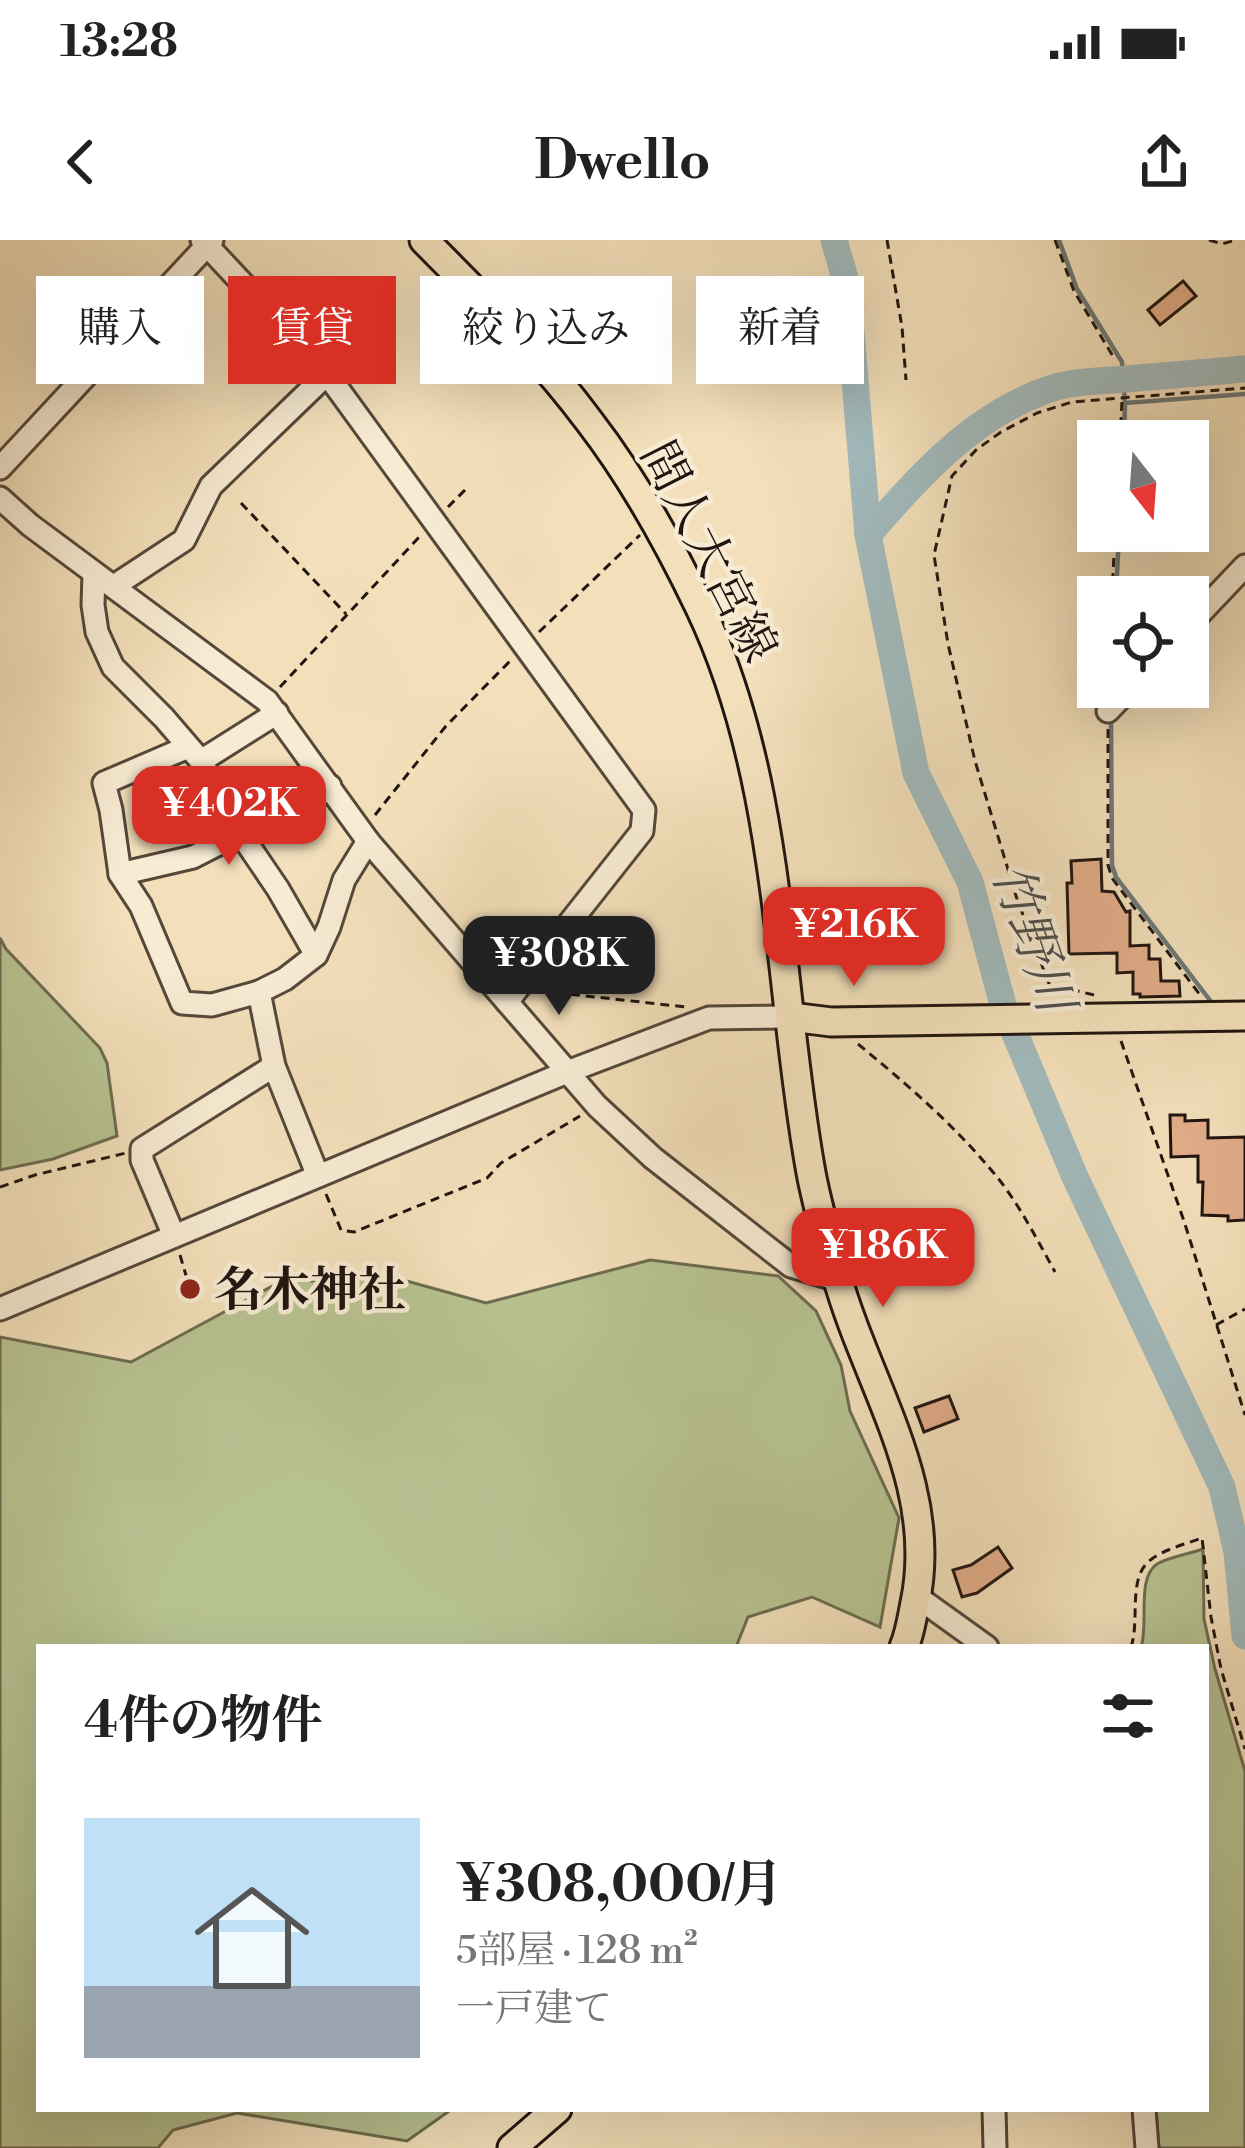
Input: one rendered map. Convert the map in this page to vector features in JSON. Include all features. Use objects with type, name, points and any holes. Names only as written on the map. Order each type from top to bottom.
[{"type":"main road","name":"間人大宮線","points":[[424,240],[500,316],[592,424],[654,521],[702,613],[739,713],[760,802],[811,1172],[838,1280],[910,1472],[920,1521],[919,1582],[905,1644]]},
{"type":"main road","points":[[791,1017],[831,1022],[1245,1016]]},
{"type":"main road","points":[[512,2148],[554,2112]]},
{"type":"street","points":[[0,467],[207,242],[238,276]]},
{"type":"street","points":[[316,955],[195,754],[113,667],[97,632],[93,605],[104,579],[184,540],[211,486],[317,384]]},
{"type":"street","points":[[334,384],[644,810],[642,831],[513,995]]},
{"type":"street","points":[[0,498],[272,707],[364,837],[513,995],[597,1106],[653,1158],[791,1266],[838,1280]]},
{"type":"street","points":[[1209,604],[1245,566]]},
{"type":"street","points":[[272,707],[195,754],[104,783],[120,874],[141,906],[182,1003],[212,1005],[260,992],[316,955],[364,837]]},
{"type":"street","points":[[1108,711],[1111,708]]},
{"type":"street","points":[[120,874],[194,857],[302,809],[330,786]]},
{"type":"street","points":[[260,992],[274,1066],[318,1176]]},
{"type":"street","points":[[0,1309],[567,1072],[710,1018],[791,1017]]},
{"type":"street","points":[[174,1236],[142,1160],[142,1148],[274,1066]]},
{"type":"street","points":[[916,1596],[983,1644]]},
{"type":"street","points":[[994,2112],[995,2148]]},
{"type":"street","points":[[1144,2112],[1147,2148]]},
{"type":"path","points":[[887,240],[906,380]]},
{"type":"path","points":[[1055,240],[1074,291],[1114,358]]},
{"type":"path","points":[[1209,240],[1222,244],[1236,240]]},
{"type":"path","points":[[1245,388],[1072,403],[1037,413],[1001,432],[952,476],[934,555],[948,644],[975,761],[1017,899],[1049,984],[1091,993],[1110,1003],[1245,1415]]},
{"type":"path","points":[[1121,420],[1122,398]]},
{"type":"path","points":[[272,707],[346,614],[468,487]]},
{"type":"path","points":[[241,503],[346,614]]},
{"type":"path","points":[[364,837],[435,738],[654,521]]},
{"type":"path","points":[[1108,711],[1108,865],[1112,878],[1215,1016]]},
{"type":"path","points":[[513,995],[684,1006],[710,1018]]},
{"type":"path","points":[[831,1022],[969,1144],[1029,1223],[1055,1272]]},
{"type":"path","points":[[318,1176],[341,1230],[353,1232],[487,1178],[502,1163],[597,1106]]},
{"type":"path","points":[[0,1187],[142,1148]]},
{"type":"path","points":[[174,1236],[188,1282]]},
{"type":"path","points":[[1216,1325],[1245,1309]]},
{"type":"path","points":[[1132,1644],[1138,1577],[1150,1560],[1202,1538],[1221,1669],[1245,1749]]},
{"type":"green space","points":[[0,938],[100,1048],[107,1063],[117,1136],[53,1159],[0,1170]]},
{"type":"green space","points":[[650,1260],[778,1276],[816,1311],[841,1365],[850,1411],[899,1518],[880,1627],[812,1597],[748,1617],[737,1644],[36,1644],[36,2112],[448,2112],[407,2141],[237,2113],[173,2130],[158,2148],[0,2148],[0,1337],[131,1362],[280,1282],[396,1278],[486,1303]]},
{"type":"green space","points":[[1203,1549],[1204,1619],[1245,1771],[1245,2148],[1159,2148],[1156,2112],[1209,2112],[1209,1644],[1141,1644],[1147,1580],[1157,1564]]},
{"type":"building","points":[[1183,281],[1196,296],[1160,325],[1148,310]]},
{"type":"building","points":[[1101,859],[1102,891],[1114,892],[1126,912],[1130,911],[1130,946],[1149,945],[1149,959],[1160,959],[1161,981],[1179,981],[1180,996],[1133,994],[1133,972],[1117,973],[1117,953],[1069,954],[1071,861]]},
{"type":"building","points":[[1170,1115],[1185,1115],[1185,1121],[1208,1120],[1208,1138],[1245,1137],[1245,1220],[1202,1215],[1198,1156],[1171,1157]]},
{"type":"building","points":[[949,1396],[958,1419],[924,1432],[915,1408]]},
{"type":"building","points":[[998,1547],[1012,1568],[977,1593],[962,1597],[953,1570],[971,1565]]},
{"type":"waterway","name":"竹野川","points":[[834,240],[847,285],[868,535],[916,773],[970,882],[1003,1005],[1075,1177],[1222,1487],[1237,1552],[1245,1636]]},
{"type":"waterway","points":[[1059,240],[1077,289],[1122,362],[1125,420]]},
{"type":"waterway","points":[[868,535],[947,451],[1018,403],[1074,383],[1245,369]]},
{"type":"waterway","points":[[1125,403],[1245,394]]},
{"type":"waterway","points":[[1117,576],[1118,552]]},
{"type":"waterway","points":[[1111,717],[1112,865],[1116,877],[1212,1003]]},
{"type":"waterway","points":[[1233,1537],[1245,1532]]},
{"type":"place","name":"名木神社","points":[[190,1289]]}]
